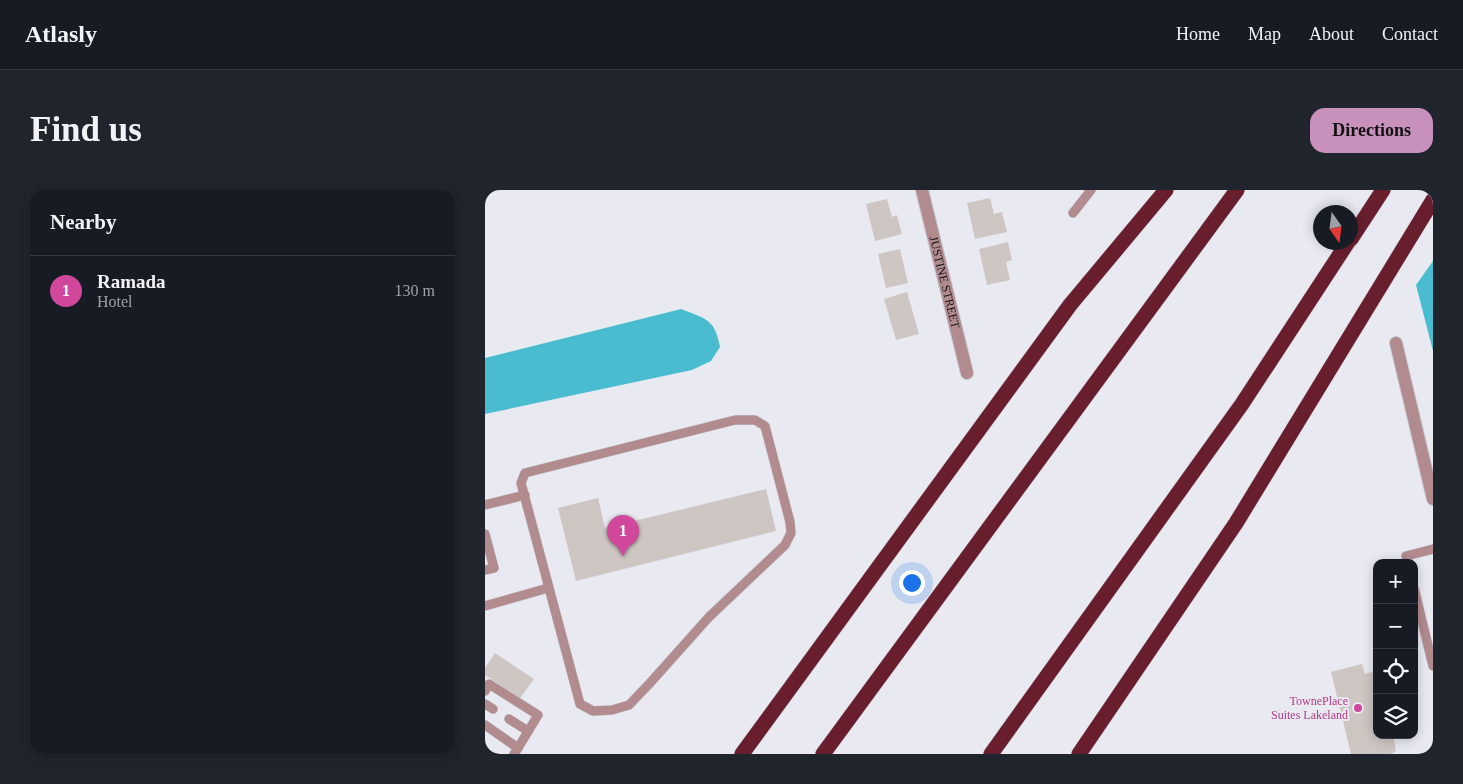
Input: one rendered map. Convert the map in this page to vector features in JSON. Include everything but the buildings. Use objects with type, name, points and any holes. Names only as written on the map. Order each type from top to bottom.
[{"type":"highway","points":[[742,754],[1071,304],[1166,190]]},
{"type":"highway","points":[[823,754],[1237,190]]},
{"type":"highway","points":[[1358,228],[1383,190]]},
{"type":"highway","points":[[1079,754],[1236,523],[1433,200]]},
{"type":"highway","points":[[991,754],[1242,404],[1343,250]]},
{"type":"street","name":"JUSTINE STREET","points":[[922,190],[967,373]]},
{"type":"street","points":[[1396,343],[1433,499]]},
{"type":"lane","points":[[1073,213],[1091,190]]},
{"type":"lane","points":[[735,420],[755,420],[765,426],[791,533],[785,545],[709,617],[629,705],[612,710],[593,711],[580,704],[548,588],[521,483],[525,473],[735,420]]},
{"type":"lane","points":[[485,505],[525,496]]},
{"type":"lane","points":[[485,534],[495,568],[485,570]]},
{"type":"lane","points":[[1407,559],[1406,556],[1433,549]]},
{"type":"lane","points":[[485,606],[548,588]]},
{"type":"lane","points":[[1418,604],[1433,666]]},
{"type":"lane","points":[[485,691],[489,684],[538,714],[516,751],[485,725]]},
{"type":"lane","points":[[509,719],[528,731]]},
{"type":"water","points":[[1433,261],[1433,351],[1416,285]]},
{"type":"water","points":[[681,309],[703,318],[712,325],[720,347],[711,361],[692,370],[485,414],[485,358]]},
{"type":"place","name":"Ramada","points":[[623,556]]},
{"type":"place","name":"TownePlace Suites Lakeland","points":[[1358,708]]}]
